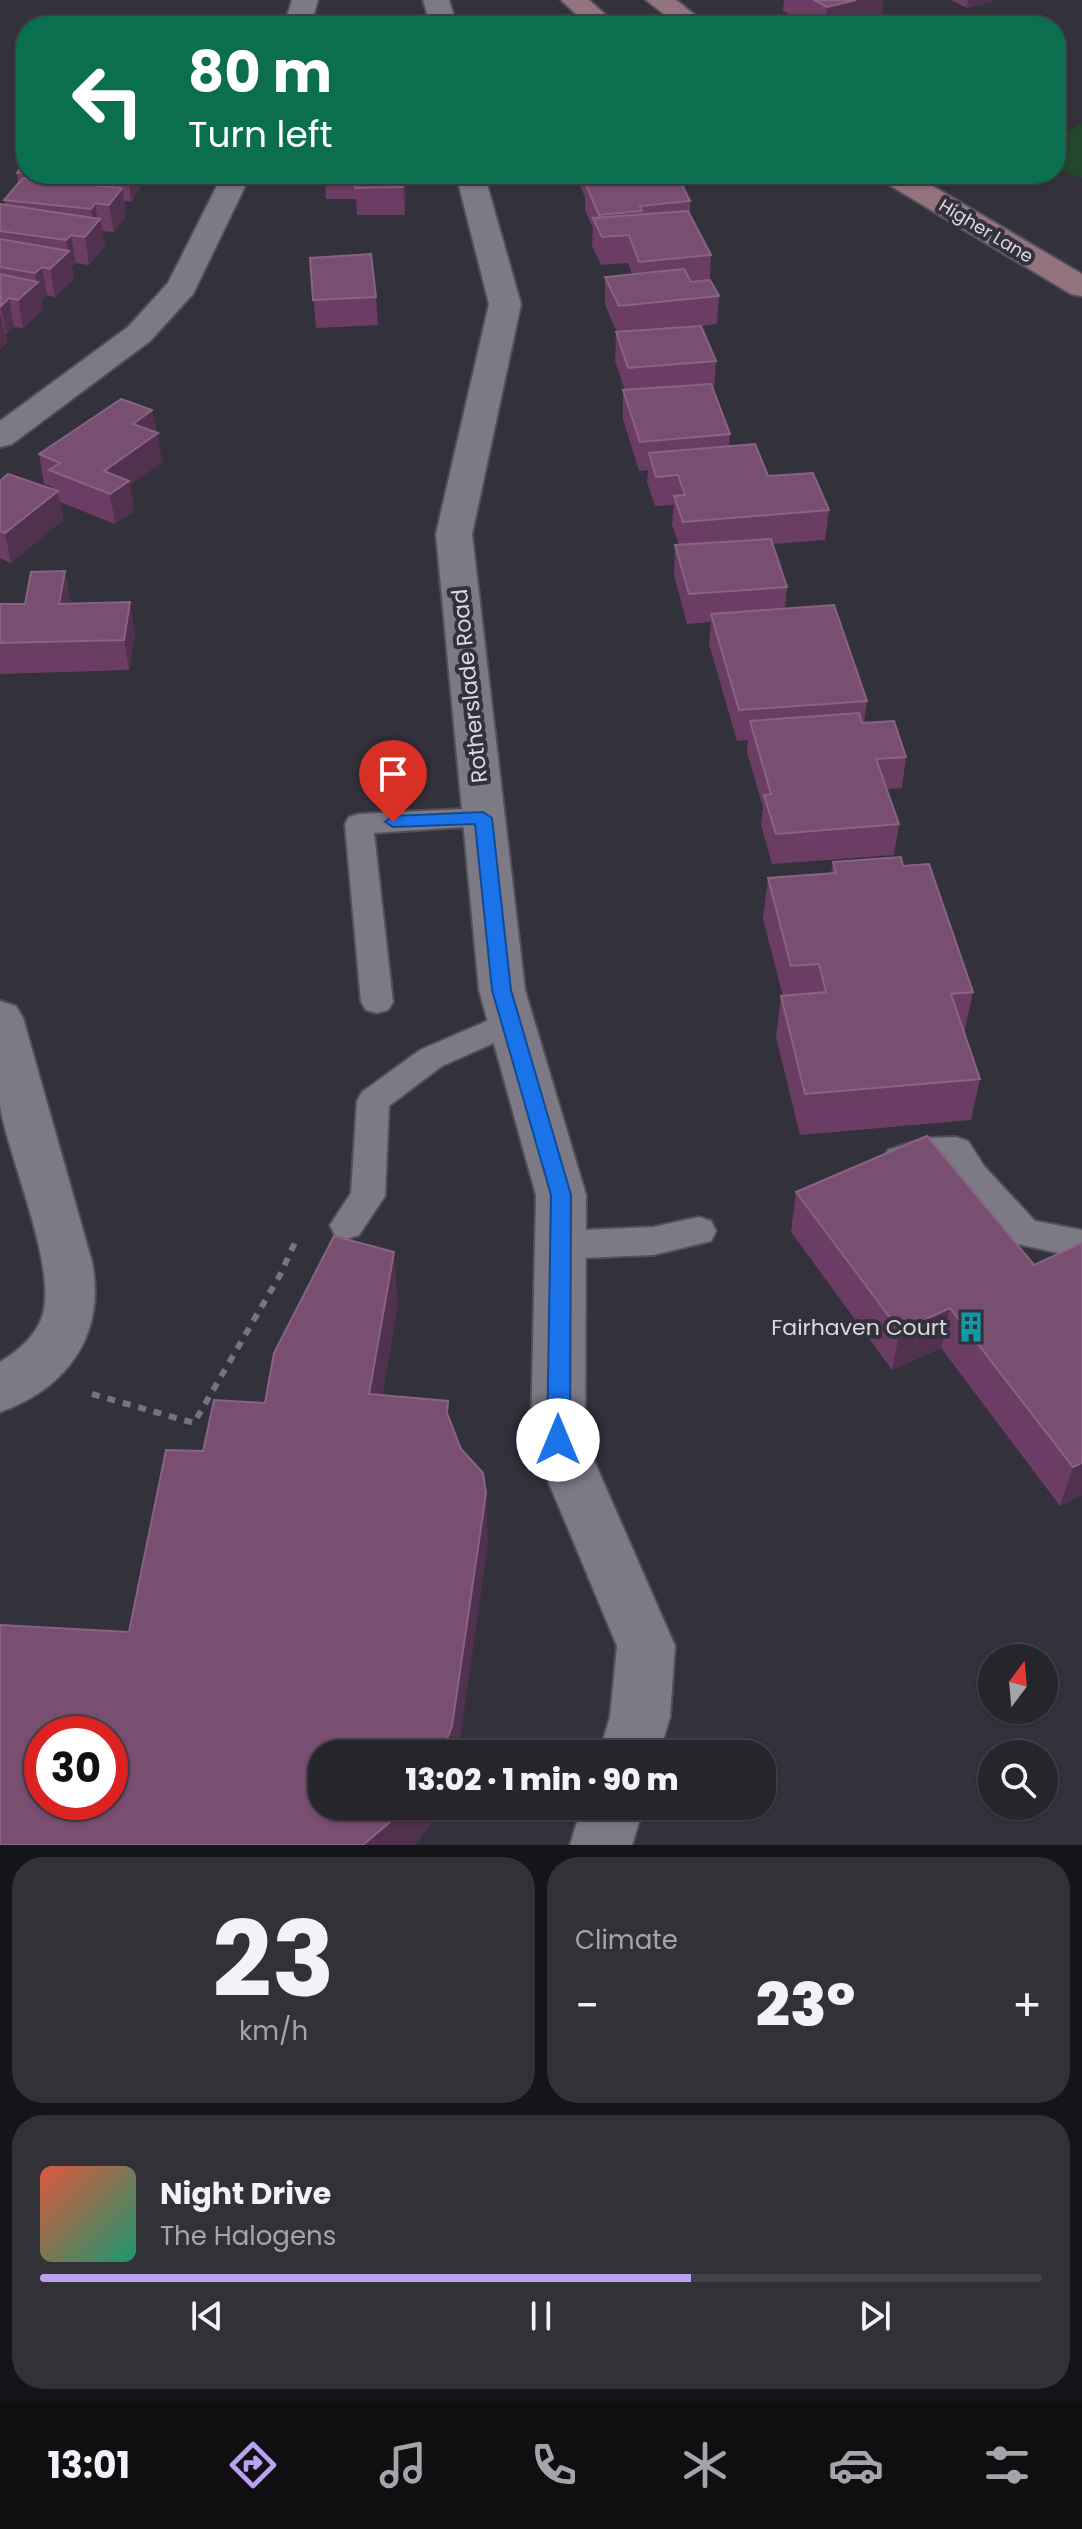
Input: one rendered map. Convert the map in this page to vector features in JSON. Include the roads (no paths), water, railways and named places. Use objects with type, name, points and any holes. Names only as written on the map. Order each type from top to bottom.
[{"type":"street","points":[[574,0],[593,16]]},
{"type":"street","points":[[659,0],[682,16]]},
{"type":"street","points":[[0,437],[139,334],[182,287],[232,184]]},
{"type":"street","name":"Rotherslade Road","points":[[473,184],[505,304],[454,534],[483,818],[502,990],[561,1195],[558,1440],[646,1646],[640,1717],[633,1740]]},
{"type":"street","name":"Higher Lane","points":[[908,184],[1082,287]]},
{"type":"street","points":[[0,1018],[67,1262],[72,1301],[57,1342],[14,1382]]},
{"type":"street","points":[[601,1845],[609,1820]]},
{"type":"lane","points":[[377,1002],[359,824],[483,818]]},
{"type":"lane","points":[[347,1225],[368,1196],[373,1101],[431,1058],[510,1023]]},
{"type":"lane","points":[[876,1167],[926,1151],[956,1150],[972,1175],[1025,1233],[1082,1244]]},
{"type":"lane","points":[[558,1245],[653,1241],[699,1231]]},
{"type":"place","name":"Fairhaven Court","points":[[971,1327]]}]
